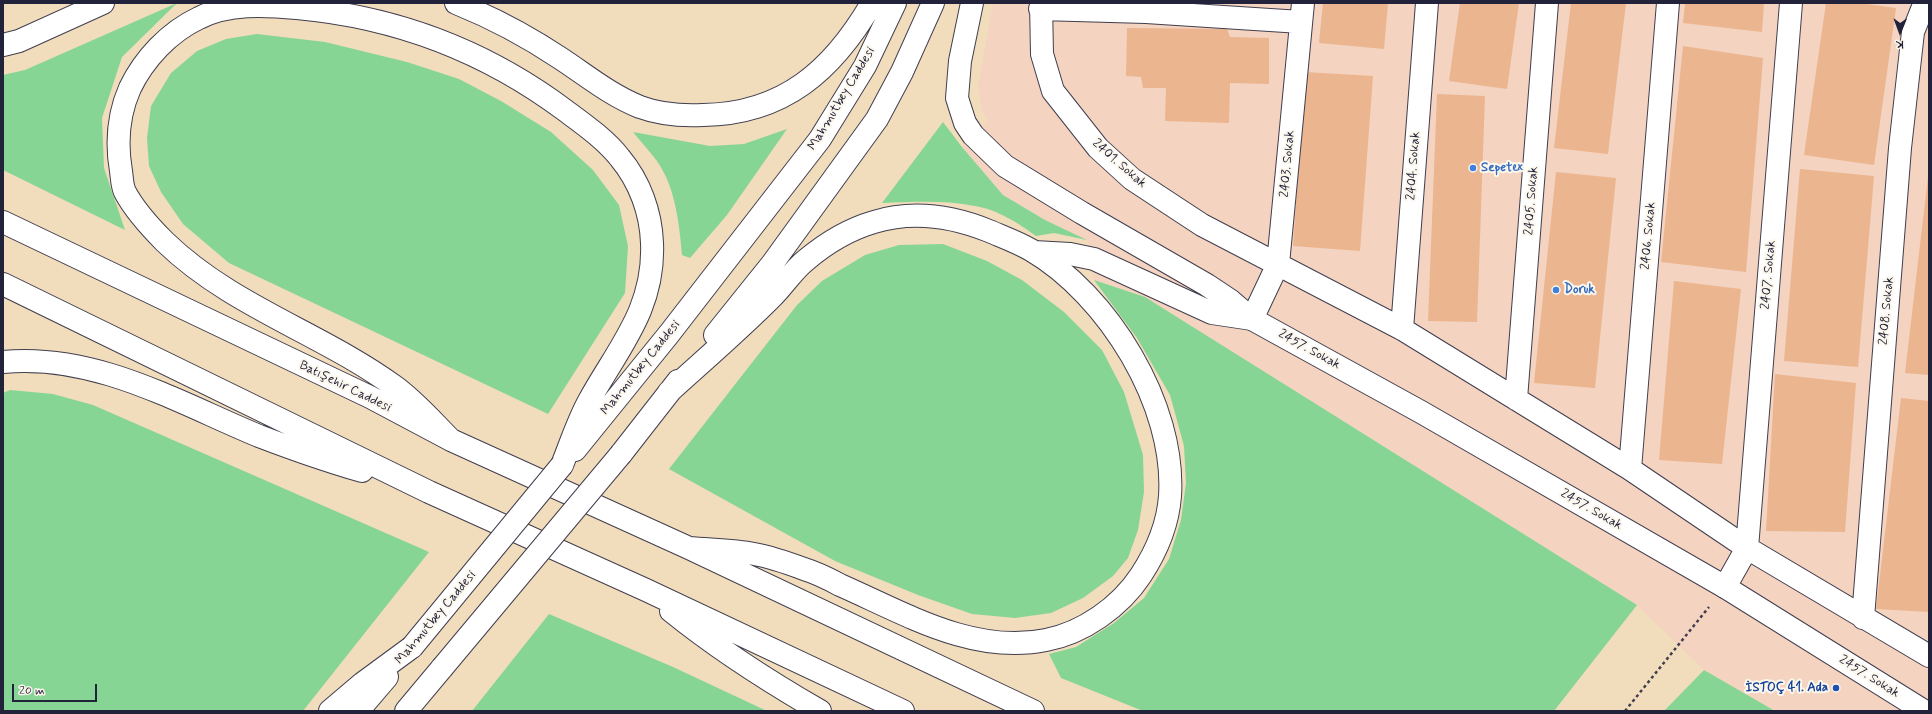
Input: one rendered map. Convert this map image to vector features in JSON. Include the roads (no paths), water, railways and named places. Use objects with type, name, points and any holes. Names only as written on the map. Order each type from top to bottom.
[{"type":"main road","points":[[3,45],[19,41],[103,3]]},
{"type":"main road","points":[[456,3],[521,33],[602,88],[641,107],[681,116],[728,115],[769,104],[808,82],[835,55],[860,25],[872,3]]},
{"type":"main road","name":"Mahmutbey Caddesi","points":[[358,711],[669,334],[820,139],[865,66],[895,3]]},
{"type":"main road","points":[[406,711],[621,454],[772,264],[877,119],[902,72],[933,3]]},
{"type":"main road","points":[[972,3],[960,61],[957,98],[965,123],[973,135],[1004,166],[1207,285],[1231,301],[1252,319]]},
{"type":"main road","name":"2404. Sokak","points":[[1402,328],[1427,3]]},
{"type":"main road","name":"2405. Sokak","points":[[1516,399],[1547,3]]},
{"type":"main road","name":"2406. Sokak","points":[[1630,469],[1668,3]]},
{"type":"main road","name":"2407. Sokak","points":[[1747,548],[1791,3]]},
{"type":"main road","points":[[451,440],[397,388],[319,340],[222,288],[187,263],[147,224],[124,190],[118,154],[118,128],[125,100],[148,57],[173,35],[199,17],[234,7],[279,6],[334,11],[412,29],[486,60],[548,97],[585,125],[620,158],[642,192],[651,223],[653,249],[650,280],[645,299],[629,336],[588,402],[562,465]]},
{"type":"main road","points":[[1041,6],[1302,13]]},
{"type":"main road","name":"2401. Sokak","points":[[1041,6],[1042,54],[1053,91],[1098,148],[1132,178],[1202,225],[1402,328],[1630,469],[1747,548],[1929,656]]},
{"type":"main road","name":"2408. Sokak","points":[[1863,618],[1900,148],[1913,32],[1924,8]]},
{"type":"main road","name":"2403. Sokak","points":[[1252,319],[1278,264],[1302,13]]},
{"type":"main road","points":[[669,392],[772,298],[804,261],[828,243],[874,222],[908,216],[947,217],[1010,239],[1034,252],[1070,280],[1102,313],[1125,344],[1147,384],[1160,416],[1169,455],[1170,498],[1161,540],[1134,586],[1115,605],[1085,626],[1046,640],[1009,643],[972,640],[941,629],[807,569],[754,554],[689,548]]},
{"type":"main road","name":"Batışehir Caddesi","points":[[3,222],[370,398],[451,440],[689,548],[1033,711]]},
{"type":"main road","points":[[1034,252],[1070,254],[1094,259],[1212,312],[1252,319]]},
{"type":"main road","points":[[3,284],[429,492],[646,590],[903,711]]},
{"type":"main road","name":"2457. Sokak","points":[[1252,319],[1421,412],[1725,587],[1924,711]]},
{"type":"main road","points":[[3,362],[26,360],[69,364],[117,377],[199,408],[258,435],[306,454],[429,492]]},
{"type":"main road","points":[[1725,587],[1747,548]]},
{"type":"main road","points":[[646,590],[704,638],[779,688],[820,711]]},
{"type":"main road","points":[[330,711],[363,683],[412,647]]},
{"type":"main road","points":[[423,711],[442,668]]},
{"type":"place","name":"Sepetex","points":[[1473,168]]},
{"type":"place","name":"Doruk","points":[[1556,290]]},
{"type":"place","name":"İSTOÇ 41. Ada","points":[[1836,688]]}]
